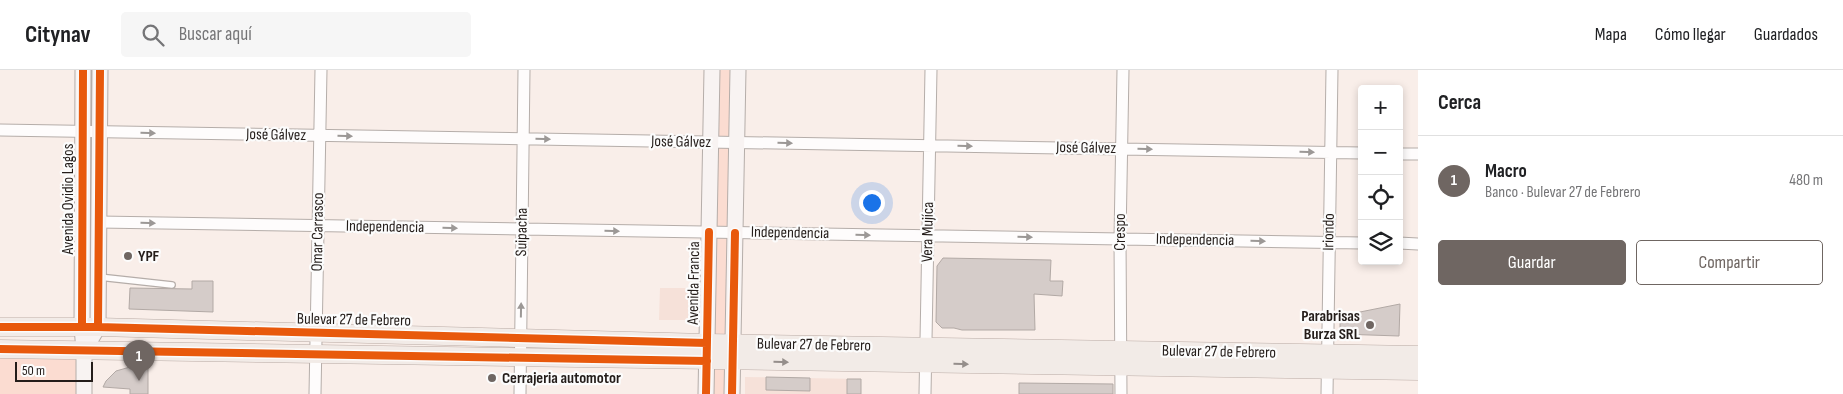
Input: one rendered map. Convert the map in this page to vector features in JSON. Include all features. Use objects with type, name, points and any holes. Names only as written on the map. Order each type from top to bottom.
[{"type":"main road","name":"Avenida Ovidio Lagos","points":[[83,70],[82,132],[90,327]]},
{"type":"main road","name":"Avenida Ovidio Lagos","points":[[90,327],[98,277],[100,70]]},
{"type":"main road","name":"Avenida Francia","points":[[706,394],[712,70]]},
{"type":"main road","points":[[732,394],[738,70]]},
{"type":"main road","name":"Bulevar 27 de Febrero","points":[[0,326],[733,343],[926,355]]},
{"type":"main road","points":[[84,394],[84,351],[90,327]]},
{"type":"main road","name":"Bulevar 27 de Febrero","points":[[0,349],[707,361],[926,355],[1327,361],[1418,355]]},
{"type":"main road","name":"Bulevar 27 de Febrero","points":[[1327,361],[1418,371]]},
{"type":"street","name":"Omar Carrasco","points":[[316,394],[321,70]]},
{"type":"street","name":"Suipacha","points":[[520,394],[524,70]]},
{"type":"street","name":"Vera Mujíca","points":[[925,394],[931,70]]},
{"type":"street","name":"Crespo","points":[[1121,394],[1120,239],[1123,70]]},
{"type":"street","name":"Iriondo","points":[[1327,394],[1332,70]]},
{"type":"street","name":"José Gálvez","points":[[0,130],[1358,153]]},
{"type":"street","points":[[1403,154],[1418,154]]},
{"type":"street","name":"Independencia","points":[[99,222],[1358,243]]},
{"type":"street","points":[[1403,243],[1418,244]]},
{"type":"lane","points":[[98,277],[172,285]]},
{"type":"shaded area","points":[[712,70],[738,70],[732,394],[706,394]]},
{"type":"shaded area","points":[[660,288],[693,288],[692,320],[659,320]]},
{"type":"shaded area","points":[[0,349],[84,351],[84,394],[0,394]]},
{"type":"shaded area","points":[[745,377],[861,379],[861,394],[745,394]]},
{"type":"building","points":[[943,258],[1051,260],[1050,281],[1063,281],[1062,296],[1034,294],[1035,330],[962,330],[942,328],[936,322],[937,266]]},
{"type":"building","points":[[192,281],[213,281],[213,312],[129,309],[130,288],[192,289]]},
{"type":"building","name":"Parabrisas Burza SRL","points":[[1400,304],[1399,336],[1340,334],[1340,316]]},
{"type":"building","points":[[130,367],[148,367],[148,394],[130,394],[130,389],[103,387],[116,371]]},
{"type":"building","points":[[766,377],[810,378],[810,391],[766,390]]},
{"type":"building","points":[[847,379],[861,379],[861,394],[847,394]]},
{"type":"building","points":[[1019,383],[1113,384],[1113,394],[1019,394]]},
{"type":"cycle path","points":[[82,327],[83,70]]},
{"type":"cycle path","points":[[98,327],[100,70]]},
{"type":"cycle path","points":[[706,394],[709,232]]},
{"type":"cycle path","points":[[732,394],[735,233]]},
{"type":"cycle path","points":[[0,327],[98,327],[707,343]]},
{"type":"cycle path","points":[[0,349],[707,361]]},
{"type":"place","name":"YPF","points":[[128,256]]},
{"type":"place","name":"Parabrisas Burza SRL","points":[[1370,325]]},
{"type":"place","name":"Cerrajeria automotor","points":[[492,378]]},
{"type":"place","name":"Macro","points":[[139,381]]}]
